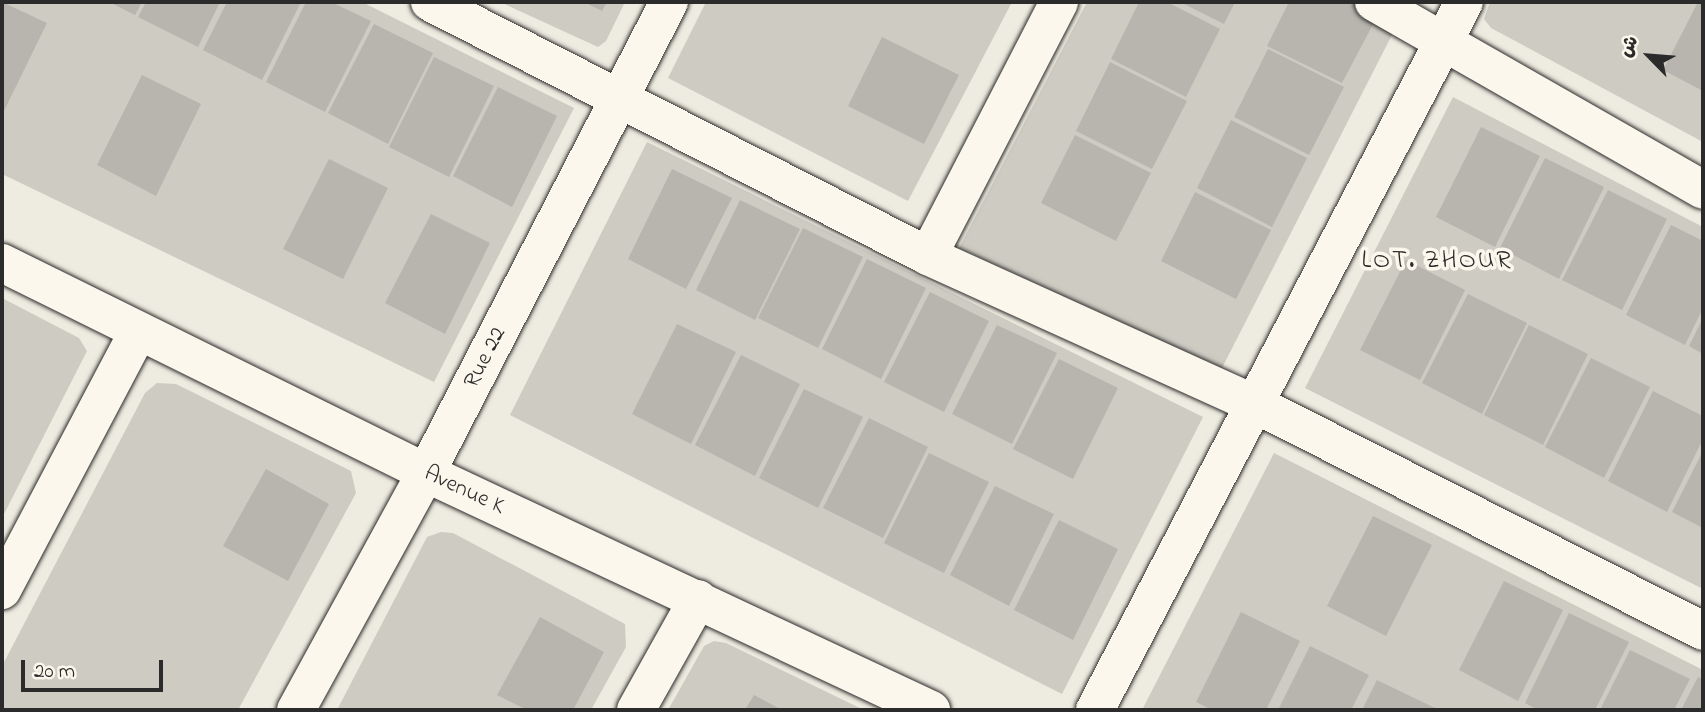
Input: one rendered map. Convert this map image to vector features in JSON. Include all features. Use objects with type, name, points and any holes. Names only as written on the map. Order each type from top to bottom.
[{"type":"street","points":[[430,2],[618,101],[928,256],[1255,404],[1703,631]]},
{"type":"street","name":"Rue 22","points":[[296,710],[426,473],[669,2]]},
{"type":"street","points":[[928,256],[1059,2]]},
{"type":"street","points":[[1374,2],[1703,190]]},
{"type":"street","points":[[1095,710],[1464,2]]},
{"type":"street","name":"Avenue K","points":[[2,264],[137,334],[426,473],[931,710]]},
{"type":"street","points":[[2,590],[137,334]]},
{"type":"street","points":[[636,710],[698,599]]},
{"type":"shaded area","points":[[2,2],[362,2],[574,108],[434,382],[2,174]]},
{"type":"shaded area","points":[[500,2],[625,2],[606,41],[598,47]]},
{"type":"shaded area","points":[[706,2],[1012,2],[908,201],[668,78]]},
{"type":"shaded area","points":[[1087,2],[1361,2],[1397,25],[1222,368],[959,248]]},
{"type":"shaded area","points":[[1490,2],[1703,2],[1703,142],[1491,28],[1484,19]]},
{"type":"shaded area","points":[[1453,97],[1703,227],[1703,589],[1305,388]]},
{"type":"shaded area","points":[[647,142],[1203,417],[1062,694],[510,415]]},
{"type":"shaded area","points":[[2,298],[79,338],[87,351],[2,518]]},
{"type":"shaded area","points":[[157,383],[176,384],[351,471],[356,493],[238,710],[2,710],[2,666],[145,393]]},
{"type":"shaded area","points":[[1274,453],[1703,670],[1703,710],[1142,710]]},
{"type":"shaded area","points":[[441,532],[453,533],[625,624],[626,647],[591,710],[337,710],[427,537]]},
{"type":"shaded area","points":[[714,641],[726,643],[864,710],[668,710],[704,646]]},
{"type":"building","points":[[2,2],[47,23],[2,115]]},
{"type":"building","points":[[109,2],[142,2],[135,15]]},
{"type":"building","points":[[146,2],[220,2],[198,47],[138,17]]},
{"type":"building","points":[[227,2],[301,2],[262,80],[203,50]]},
{"type":"building","points":[[306,2],[331,2],[371,21],[325,112],[266,82]]},
{"type":"building","points":[[584,2],[607,2],[602,11]]},
{"type":"building","points":[[1139,2],[1167,2],[1220,29],[1186,97],[1111,59]]},
{"type":"building","points":[[1180,2],[1235,2],[1224,24]]},
{"type":"building","points":[[1289,2],[1350,2],[1378,15],[1342,83],[1267,46]]},
{"type":"building","points":[[1698,2],[1703,2],[1703,91],[1663,70]]},
{"type":"building","points":[[374,24],[433,53],[388,144],[328,113]]},
{"type":"building","points":[[882,37],[959,75],[924,144],[848,106]]},
{"type":"building","points":[[1268,49],[1344,87],[1309,155],[1234,117]]},
{"type":"building","points":[[434,57],[494,86],[449,177],[389,147]]},
{"type":"building","points":[[1110,62],[1187,101],[1152,169],[1076,131]]},
{"type":"building","points":[[142,75],[201,104],[156,196],[97,165]]},
{"type":"building","points":[[498,87],[557,116],[512,207],[453,176]]},
{"type":"building","points":[[1231,120],[1307,158],[1272,227],[1197,188]]},
{"type":"building","points":[[1481,127],[1540,156],[1495,247],[1436,217]]},
{"type":"building","points":[[1075,135],[1151,173],[1116,241],[1041,203]]},
{"type":"building","points":[[1545,158],[1604,187],[1559,279],[1500,248]]},
{"type":"building","points":[[329,159],[388,188],[343,279],[283,249]]},
{"type":"building","points":[[672,169],[732,198],[686,289],[628,259]]},
{"type":"building","points":[[1608,190],[1667,219],[1622,310],[1562,280]]},
{"type":"building","points":[[1195,192],[1271,230],[1236,299],[1161,261]]},
{"type":"building","points":[[740,200],[800,229],[755,320],[696,290]]},
{"type":"building","points":[[431,214],[490,243],[445,334],[385,303]]},
{"type":"building","points":[[1671,225],[1703,241],[1703,308],[1685,345],[1626,315]]},
{"type":"building","points":[[803,228],[863,257],[818,348],[758,318]]},
{"type":"building","points":[[867,259],[926,288],[881,379],[822,349]]},
{"type":"building","points":[[1406,260],[1465,290],[1420,380],[1360,350]]},
{"type":"building","points":[[930,292],[989,321],[944,412],[884,382]]},
{"type":"building","points":[[1468,294],[1527,323],[1482,414],[1422,383]]},
{"type":"building","points":[[1703,318],[1703,354],[1689,346]]},
{"type":"building","points":[[677,324],[736,352],[691,444],[632,414]]},
{"type":"building","points":[[997,325],[1057,353],[1012,444],[952,414]]},
{"type":"building","points":[[1529,325],[1588,354],[1543,445],[1484,415]]},
{"type":"building","points":[[741,355],[800,384],[755,476],[695,445]]},
{"type":"building","points":[[1591,358],[1650,387],[1604,478],[1545,447]]},
{"type":"building","points":[[1059,359],[1118,388],[1073,479],[1013,449]]},
{"type":"building","points":[[804,389],[863,417],[818,508],[759,478]]},
{"type":"building","points":[[1653,391],[1703,416],[1703,439],[1667,512],[1608,481]]},
{"type":"building","points":[[869,418],[928,447],[883,538],[823,508]]},
{"type":"building","points":[[1703,451],[1703,528],[1672,512]]},
{"type":"building","points":[[929,453],[989,482],[944,573],[884,543]]},
{"type":"building","points":[[266,469],[329,504],[288,581],[223,546]]},
{"type":"building","points":[[995,486],[1054,514],[1009,606],[950,575]]},
{"type":"building","points":[[1373,516],[1432,545],[1386,636],[1327,606]]},
{"type":"building","points":[[1059,520],[1118,549],[1073,640],[1014,610]]},
{"type":"building","points":[[1504,581],[1563,610],[1518,701],[1459,670]]},
{"type":"building","points":[[1241,612],[1300,641],[1266,710],[1212,710],[1196,702]]},
{"type":"building","points":[[1569,613],[1629,642],[1595,710],[1538,710],[1525,703]]},
{"type":"building","points":[[540,617],[604,652],[573,710],[527,710],[497,695]]},
{"type":"building","points":[[1310,646],[1369,675],[1351,710],[1278,710]]},
{"type":"building","points":[[1630,650],[1690,679],[1674,710],[1600,710]]},
{"type":"building","points":[[1698,677],[1703,679],[1703,710],[1681,710]]},
{"type":"building","points":[[1377,680],[1439,710],[1362,710]]},
{"type":"building","points":[[754,695],[782,710],[745,710]]},
{"type":"district","name":"LOT. ZHOUR","points":[[1437,262]]}]
